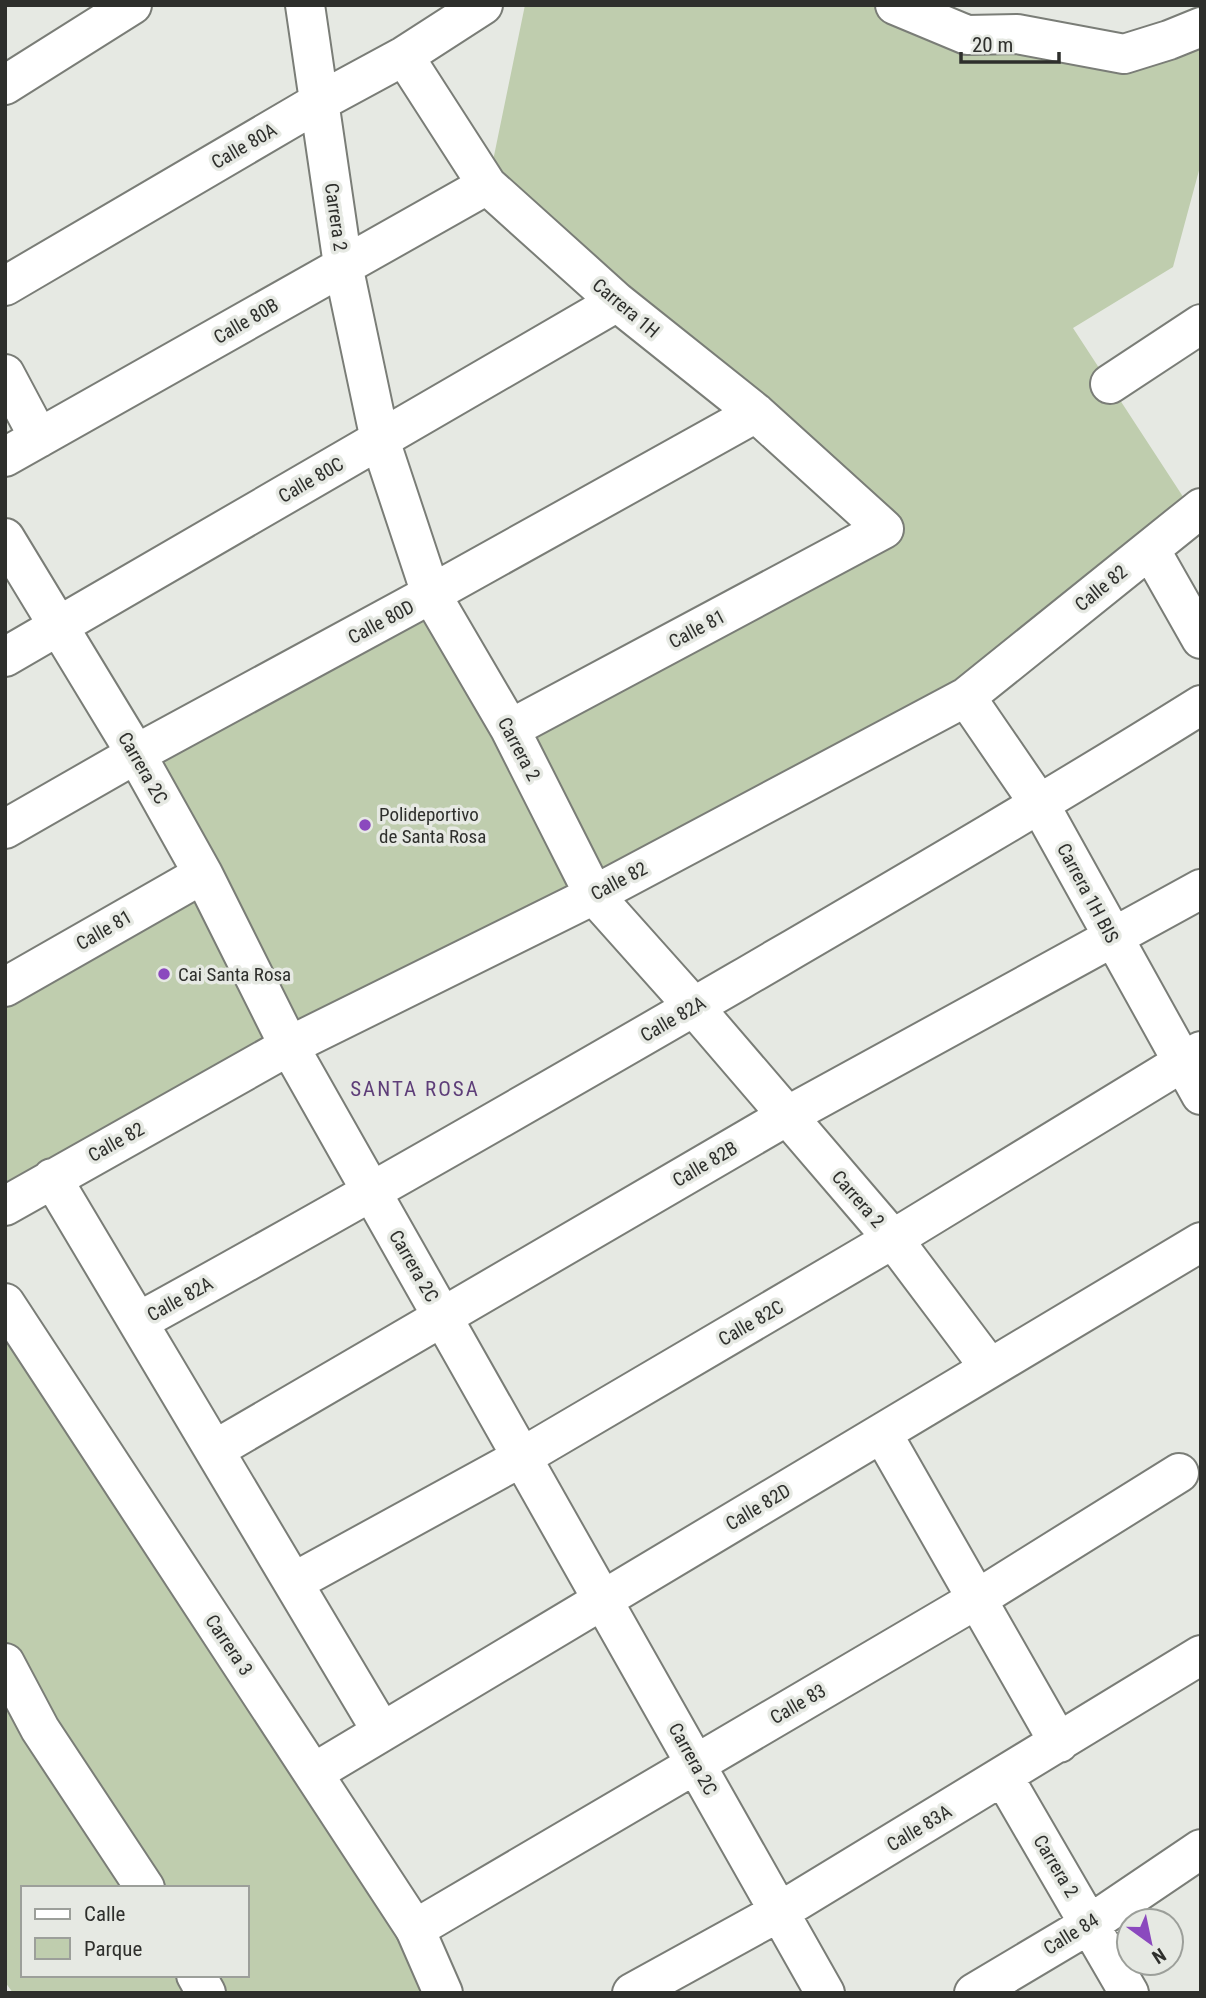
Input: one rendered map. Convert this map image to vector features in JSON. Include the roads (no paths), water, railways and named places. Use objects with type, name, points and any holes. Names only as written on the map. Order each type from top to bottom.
[{"type":"street","points":[[5,85],[132,5]]},
{"type":"street","name":"Carrera 2","points":[[305,5],[344,265],[380,440],[431,594],[510,729],[594,895],[893,1239],[990,1368]]},
{"type":"street","name":"Calle 80A","points":[[5,286],[319,102],[404,56],[483,5]]},
{"type":"street","points":[[895,5],[967,35],[1017,34],[1124,54],[1201,27]]},
{"type":"street","points":[[1017,34],[1042,5]]},
{"type":"street","name":"Carrera 1H","points":[[404,56],[488,185],[617,302],[756,413],[884,529]]},
{"type":"street","name":"Calle 80B","points":[[5,457],[488,185]]},
{"type":"street","name":"Calle 80C","points":[[5,657],[617,302]]},
{"type":"street","points":[[1110,384],[1201,324]]},
{"type":"street","points":[[5,373],[39,438]]},
{"type":"street","name":"Calle 80D","points":[[5,829],[136,754],[756,413]]},
{"type":"street","name":"Calle 82","points":[[5,1206],[289,1046],[594,895],[966,697],[1201,508]]},
{"type":"street","name":"Calle 81","points":[[510,729],[884,529]]},
{"type":"street","name":"Carrera 2C","points":[[5,538],[136,754],[203,874],[289,1046],[825,1993]]},
{"type":"street","points":[[1150,549],[1201,639]]},
{"type":"street","name":"Carrera 1H BIS","points":[[966,697],[1040,805],[1111,936],[1191,1057],[1201,1095]]},
{"type":"street","name":"Calle 82A","points":[[138,1322],[372,1193],[694,1007],[1040,805],[1201,705]]},
{"type":"street","name":"Calle 81","points":[[5,987],[203,874]]},
{"type":"street","name":"Calle 82B","points":[[216,1449],[786,1116],[1201,889]]},
{"type":"street","name":"Calle 82C","points":[[294,1582],[522,1457],[893,1239],[1191,1057]]},
{"type":"street","points":[[52,1178],[216,1449],[382,1732]]},
{"type":"street","name":"Calle 82D","points":[[315,1772],[1201,1242]]},
{"type":"street","name":"Carrera 3","points":[[5,1303],[222,1636],[315,1772],[415,1929],[443,1993]]},
{"type":"street","points":[[882,1433],[1059,1743]]},
{"type":"street","name":"Calle 83","points":[[415,1929],[976,1599],[1179,1473]]},
{"type":"street","name":"Calle 83A","points":[[632,1993],[779,1912],[1201,1655]]},
{"type":"street","points":[[5,1663],[40,1730],[144,1886]]},
{"type":"street","name":"Carrera 2","points":[[1003,1776],[1129,1993]]},
{"type":"street","name":"Calle 84","points":[[974,1993],[1090,1924],[1201,1849]]},
{"type":"street","points":[[197,1977],[206,1993]]},
{"type":"place","name":"Polideportivo de Santa Rosa","points":[[365,825]]},
{"type":"place","name":"Cai Santa Rosa","points":[[164,974]]},
{"type":"district","name":"SANTA ROSA","points":[[415,1089]]}]
